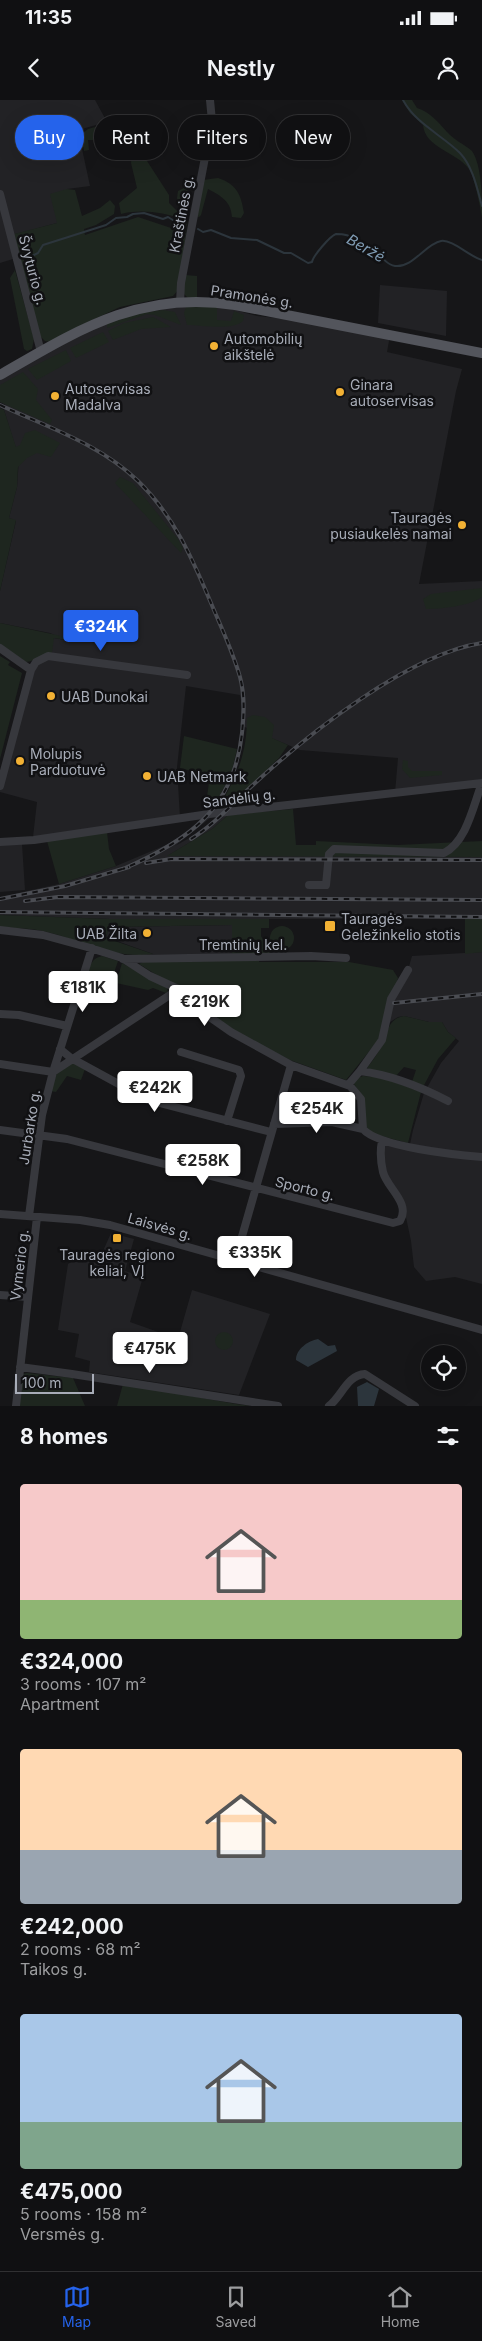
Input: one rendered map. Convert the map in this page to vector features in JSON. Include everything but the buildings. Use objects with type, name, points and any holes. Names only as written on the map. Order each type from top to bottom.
[{"type":"main road","name":"Pramonės g.","points":[[0,375],[100,320],[118,313],[180,303],[223,303],[482,352]]},
{"type":"street","name":"Kraštinės g.","points":[[180,303],[181,284],[212,120],[210,100]]},
{"type":"street","name":"Švyturio g.","points":[[0,194],[41,352]]},
{"type":"street","points":[[0,648],[31,670]]},
{"type":"street","points":[[0,786],[31,670],[36,662],[48,656],[187,675]]},
{"type":"street","points":[[309,885],[326,885],[329,854],[334,849],[444,853],[450,850],[460,840],[482,783]]},
{"type":"street","name":"Sandėlių g.","points":[[0,842],[34,840],[209,814],[482,783]]},
{"type":"street","name":"Tremtinių kel.","points":[[0,930],[43,934],[122,958],[138,969],[189,994],[219,1024],[291,1065],[348,1084]]},
{"type":"street","name":"Jurbarko g.","points":[[33,1217],[39,1134],[46,1094],[92,948]]},
{"type":"street","name":"Tremtinių kel.","points":[[122,958],[311,956],[346,958]]},
{"type":"street","points":[[138,969],[136,962],[141,958]]},
{"type":"street","points":[[363,1129],[361,1099],[348,1084],[360,1071],[382,1040],[391,999],[408,970]]},
{"type":"street","points":[[0,1064],[53,1072],[71,1058],[179,990]]},
{"type":"street","points":[[0,1014],[26,1016],[67,1026]]},
{"type":"street","points":[[60,1049],[71,1058],[148,1100],[271,1132]]},
{"type":"street","points":[[181,1052],[239,1070],[241,1076],[227,1122]]},
{"type":"street","points":[[235,1261],[291,1065]]},
{"type":"street","points":[[360,1071],[386,1076],[448,1101]]},
{"type":"street","points":[[274,1124],[332,1122],[363,1129],[382,1141],[482,1157]]},
{"type":"street","name":"Sporto g.","points":[[0,1130],[67,1139],[388,1223],[400,1220],[403,1216],[401,1204],[383,1172],[382,1141]]},
{"type":"street","name":"Laisvės g.","points":[[0,1214],[80,1220],[110,1225],[482,1330]]},
{"type":"street","name":"Vymerio g.","points":[[16,1406],[28,1297],[33,1217]]},
{"type":"street","points":[[0,1295],[28,1297]]},
{"type":"street","points":[[20,1368],[72,1374],[278,1406]]},
{"type":"street","points":[[329,1406],[339,1397],[352,1378],[365,1374],[415,1406]]},
{"type":"shaded area","points":[[0,100],[95,100],[103,115],[94,115],[94,126],[84,128],[84,115],[15,115],[15,160],[84,160],[84,158],[90,186],[67,189],[57,223],[8,236],[13,259],[0,263]]},
{"type":"shaded area","points":[[402,100],[412,100],[417,108],[430,115],[450,135],[472,151],[480,173],[482,218],[479,200],[469,169],[464,163],[435,145],[429,139],[423,125],[410,113]]},
{"type":"shaded area","points":[[94,127],[94,140],[88,140],[89,150],[84,151],[84,132]]},
{"type":"shaded area","points":[[131,160],[146,160],[169,195],[169,203],[177,211],[180,210],[177,198],[178,191],[184,188],[191,193],[186,232],[181,230],[181,219],[167,215],[152,212],[121,214],[119,203],[137,188]]},
{"type":"shaded area","points":[[218,178],[230,183],[237,191],[244,213],[241,218],[232,217],[227,203],[208,189],[201,215],[199,217],[196,216],[203,180]]},
{"type":"shaded area","points":[[67,189],[75,190],[82,216],[100,208],[110,200],[115,206],[114,214],[96,225],[84,229],[85,235],[138,217],[186,233],[179,289],[173,296],[120,307],[71,330],[52,342],[45,341],[39,335],[14,234],[57,223],[50,194]]},
{"type":"shaded area","points":[[15,270],[34,339],[32,349],[27,351],[24,349],[10,278]]},
{"type":"shaded area","points":[[185,275],[197,276],[197,299],[188,298],[183,293]]},
{"type":"shaded area","points":[[380,285],[447,291],[446,336],[378,323]]},
{"type":"shaded area","points":[[212,304],[257,316],[326,323],[390,335],[387,352],[462,369],[456,391],[419,584],[482,581],[482,783],[395,793],[398,758],[300,750],[240,725],[242,707],[240,695],[186,686],[177,767],[180,818],[33,837],[37,802],[0,792],[0,786],[33,661],[40,654],[46,653],[54,638],[65,640],[50,633],[0,623],[0,591],[16,521],[9,518],[17,487],[19,458],[4,410],[6,405],[0,402],[0,378],[97,325],[140,311]]},
{"type":"shaded area","points":[[217,306],[217,320],[231,321],[234,311],[244,315],[243,321],[225,327],[187,325],[184,313],[186,307]]},
{"type":"shaded area","points":[[163,310],[175,312],[181,325],[155,315],[147,314],[107,328],[107,324],[140,313]]},
{"type":"shaded area","points":[[153,317],[171,327],[141,329],[113,340],[108,331],[124,323]]},
{"type":"shaded area","points":[[103,332],[109,342],[76,358],[70,348]]},
{"type":"shaded area","points":[[66,350],[71,361],[37,380],[28,369]]},
{"type":"shaded area","points":[[23,372],[38,389],[36,400],[52,420],[50,424],[0,402],[0,385]]},
{"type":"shaded area","points":[[0,408],[4,410],[16,447],[20,445],[25,433],[35,430],[60,443],[51,457],[37,453],[27,458],[18,467],[17,487],[9,518],[16,520],[0,591]]},
{"type":"shaded area","points":[[120,477],[133,483],[178,539],[183,548],[181,553],[115,483]]},
{"type":"shaded area","points":[[482,588],[482,597],[470,603],[455,606],[426,609],[423,599],[431,594]]},
{"type":"shaded area","points":[[0,623],[66,637],[66,640],[54,638],[52,653],[44,654],[32,661],[26,662],[0,644]]},
{"type":"shaded area","points":[[0,656],[10,662],[8,665],[22,673],[0,759]]},
{"type":"shaded area","points":[[253,715],[265,717],[274,725],[272,738],[288,745],[279,758],[227,808],[217,809],[235,777],[243,755],[247,718]]},
{"type":"shaded area","points":[[184,736],[237,749],[231,775],[213,808],[205,810],[210,776],[180,768]]},
{"type":"shaded area","points":[[403,760],[408,761],[408,767],[412,771],[442,771],[442,775],[410,778],[402,769]]},
{"type":"shaded area","points":[[293,809],[296,845],[316,845],[316,841],[398,845],[482,841],[482,857],[167,856],[212,829],[228,815]]},
{"type":"shaded area","points":[[228,815],[212,829],[169,855],[482,857],[482,919],[109,919],[0,915],[0,897],[59,884],[116,866],[166,845],[189,831],[202,818],[210,818],[175,846],[191,837],[219,816]]},
{"type":"shaded area","points":[[107,832],[109,849],[116,866],[59,884],[47,841]]},
{"type":"shaded area","points":[[22,844],[25,890],[0,892],[0,845]]},
{"type":"shaded area","points":[[0,915],[109,919],[269,919],[269,928],[261,928],[261,936],[271,954],[232,954],[232,925],[109,927],[106,938],[153,954],[139,955],[97,948],[43,931],[0,927]]},
{"type":"shaded area","points":[[465,919],[482,919],[482,952],[465,954]]},
{"type":"shaded area","points":[[232,925],[232,954],[153,954],[106,937],[109,927]]},
{"type":"shaded area","points":[[282,926],[291,929],[294,938],[291,947],[282,950],[273,947],[270,938],[273,929]]},
{"type":"shaded area","points":[[482,952],[482,1284],[455,1277],[426,1281],[414,1267],[403,1203],[385,1170],[383,1148],[387,1145],[409,1149],[424,1093],[441,1063],[459,1041],[448,1032],[442,1022],[429,1022],[404,1016],[390,1022],[387,1021],[391,999],[408,970],[412,956]]},
{"type":"shaded area","points":[[102,956],[118,961],[111,982],[88,971],[93,961]]},
{"type":"shaded area","points":[[259,959],[259,962],[349,962],[393,970],[398,978],[380,1038],[346,1080],[290,1060],[257,1043],[216,1019],[202,1003],[139,964],[143,962]]},
{"type":"shaded area","points":[[122,963],[167,988],[168,992],[116,983]]},
{"type":"shaded area","points":[[404,1016],[429,1022],[442,1022],[448,1032],[456,1038],[438,1059],[423,1087],[412,1082],[416,1070],[404,1067],[395,1077],[367,1068],[380,1050],[392,1022]]},
{"type":"shaded area","points":[[72,1062],[85,1069],[81,1080],[67,1076],[56,1092],[50,1091],[57,1073]]},
{"type":"shaded area","points":[[363,1076],[385,1079],[421,1092],[408,1143],[374,1134],[366,1127],[364,1098],[353,1083],[355,1079]]},
{"type":"shaded area","points":[[111,1233],[134,1239],[125,1271],[143,1277],[130,1322],[178,1339],[192,1290],[270,1314],[239,1395],[89,1372],[90,1361],[75,1357],[79,1334],[58,1330],[68,1264],[71,1262],[72,1254],[99,1260]]},
{"type":"shaded area","points":[[220,1332],[228,1332],[233,1337],[231,1348],[220,1350],[215,1345],[215,1337]]},
{"type":"shaded area","points":[[318,1339],[328,1346],[335,1345],[337,1351],[308,1367],[296,1360],[298,1352],[303,1346]]},
{"type":"shaded area","points":[[23,1374],[73,1378],[85,1406],[19,1406]]},
{"type":"shaded area","points":[[367,1382],[379,1389],[374,1406],[358,1406],[357,1387]]},
{"type":"shaded area","points":[[123,1384],[236,1404],[251,1406],[117,1406]]},
{"type":"waterway","points":[[403,100],[415,116],[460,153],[474,178],[482,206]]},
{"type":"waterway","name":"Beržė","points":[[30,257],[38,253],[43,245],[106,225],[116,218],[127,217],[133,214],[144,213],[163,219],[168,217],[184,227]]},
{"type":"waterway","name":"Beržė","points":[[198,229],[203,232],[211,230],[231,238],[257,240],[284,253],[291,253],[308,263],[312,262],[322,246],[336,234],[356,240],[359,245],[395,266],[408,263],[430,246],[441,241],[456,245],[482,260]]},
{"type":"railway","points":[[0,405],[90,446],[123,468],[151,494],[172,523],[189,554],[227,640],[240,677],[244,705],[242,733],[237,760],[229,782],[218,802],[204,819],[187,834],[168,847],[123,869]]},
{"type":"railway","points":[[191,839],[216,820],[302,742],[361,699],[392,679],[423,663],[453,650],[482,643]]},
{"type":"railway","points":[[146,863],[171,859],[482,860]]},
{"type":"railway","points":[[0,899],[65,886],[129,867]]},
{"type":"railway","points":[[25,901],[58,897],[482,900]]},
{"type":"railway","points":[[0,912],[482,917]]},
{"type":"railway","points":[[394,1003],[482,994]]},
{"type":"place","name":"Automobilių aikštelė","points":[[214,346]]},
{"type":"place","name":"Ginara autoservisas","points":[[340,392]]},
{"type":"place","name":"Autoservisas Madalva","points":[[55,396]]},
{"type":"place","name":"Tauragės pusiaukelės namai","points":[[462,525]]},
{"type":"place","name":"UAB Dunokai","points":[[51,696]]},
{"type":"place","name":"Molupis Parduotuvė","points":[[20,761]]},
{"type":"place","name":"UAB Netmark","points":[[147,776]]},
{"type":"place","name":"Tauragės Geležinkelio stotis","points":[[330,926]]},
{"type":"place","name":"UAB Žilta","points":[[147,933]]},
{"type":"place","name":"Tauragės regiono keliai, VĮ","points":[[117,1238]]}]
